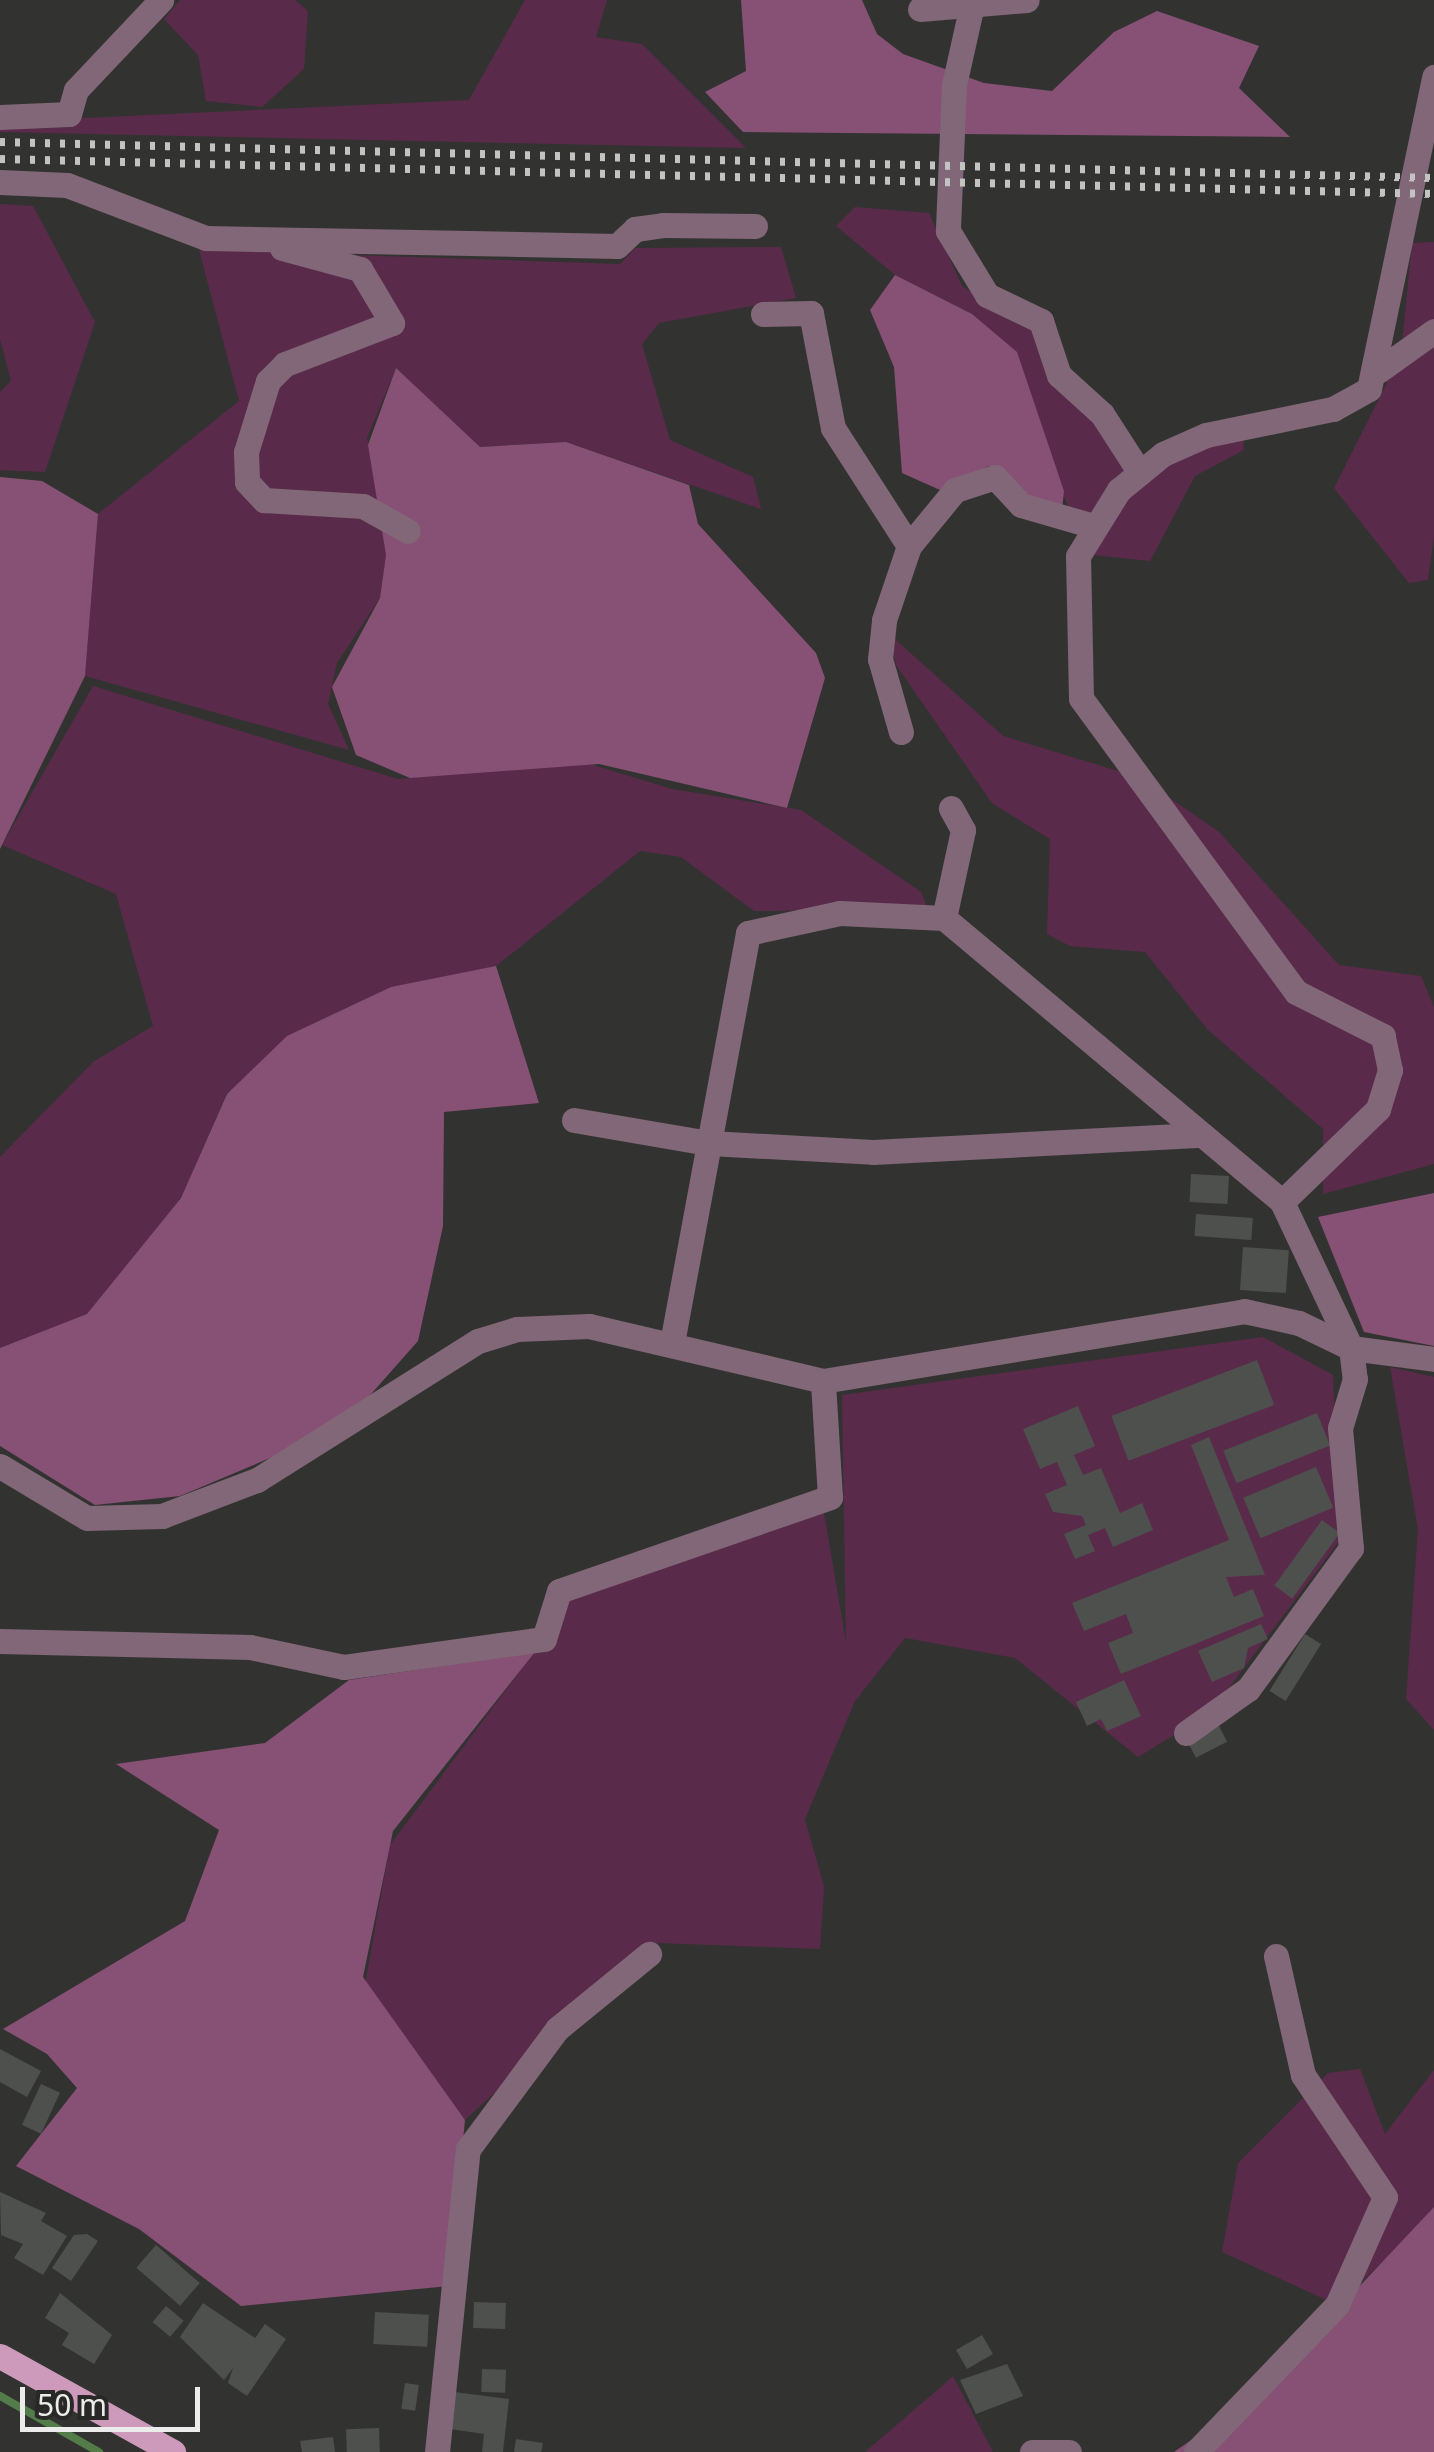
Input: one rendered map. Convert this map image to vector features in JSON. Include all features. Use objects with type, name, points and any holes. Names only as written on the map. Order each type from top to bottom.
[{"type":"main road","points":[[0,2356],[173,2452]]},
{"type":"street","points":[[0,117],[68,114],[76,90],[161,0]]},
{"type":"street","points":[[920,10],[971,9],[1028,0]]},
{"type":"street","points":[[971,9],[952,112],[948,231],[987,296],[1041,321],[1059,374],[1102,414],[1140,473]]},
{"type":"street","points":[[1378,371],[1434,76]]},
{"type":"street","points":[[0,182],[68,185],[206,238],[617,246],[635,230],[663,225],[754,226]]},
{"type":"street","points":[[269,240],[360,269],[392,323],[285,364],[268,382],[246,452],[248,482],[264,500],[363,506],[408,531]]},
{"type":"street","points":[[763,314],[811,313],[834,428],[909,546]]},
{"type":"street","points":[[1282,1202],[1378,1109],[1390,1070],[1384,1036],[1296,992],[1081,698],[1078,556],[1090,525],[1140,473],[1206,434],[1360,398],[1378,371],[1434,331]]},
{"type":"street","points":[[900,732],[880,659],[909,546],[974,478],[995,477],[1022,505],[1090,525]]},
{"type":"street","points":[[944,918],[962,830],[951,808]]},
{"type":"street","points":[[672,1343],[748,932],[840,913],[944,918],[1282,1202],[1351,1348],[1355,1380],[1340,1428],[1351,1548],[1248,1689],[1186,1733]]},
{"type":"street","points":[[574,1120],[709,1143],[873,1152],[1202,1135]]},
{"type":"street","points":[[0,1466],[88,1518],[162,1516],[274,1470],[478,1342],[590,1326],[824,1381],[1244,1311],[1299,1322],[1351,1348],[1434,1359]]},
{"type":"street","points":[[0,1641],[250,1647],[344,1667],[544,1639],[559,1592],[830,1497],[824,1381]]},
{"type":"street","points":[[436,2452],[468,2149],[557,2029],[649,1954]]},
{"type":"street","points":[[1196,2452],[1337,2305],[1386,2198],[1303,2075],[1276,1956]]},
{"type":"street","points":[[1032,2452],[1069,2452]]},
{"type":"shaded area","points":[[180,0],[295,0],[308,11],[304,69],[262,107],[206,101],[198,55],[164,19]]},
{"type":"shaded area","points":[[525,0],[607,0],[596,37],[642,44],[746,148],[0,132],[0,122],[469,100]]},
{"type":"shaded area","points":[[741,0],[862,0],[877,34],[903,54],[984,83],[1052,91],[1114,32],[1157,11],[1259,46],[1239,88],[1290,137],[743,132],[705,92],[746,71]]},
{"type":"shaded area","points":[[0,204],[33,206],[95,322],[45,472],[0,470],[0,392],[11,381],[0,339]]},
{"type":"shaded area","points":[[855,207],[929,213],[962,286],[1031,329],[1134,484],[1206,442],[1243,434],[1244,450],[1195,476],[1150,561],[1093,555],[972,314],[895,275],[836,226]]},
{"type":"shaded area","points":[[1434,242],[1434,536],[1428,580],[1409,583],[1334,488],[1401,355],[1412,243]]},
{"type":"shaded area","points":[[781,247],[796,298],[659,323],[642,344],[670,440],[753,477],[761,509],[566,442],[479,447],[396,368],[367,438],[388,543],[380,598],[337,663],[328,704],[349,750],[85,676],[98,514],[239,401],[199,250],[620,264],[635,248]]},
{"type":"shaded area","points":[[895,275],[972,314],[1017,352],[1064,491],[1062,509],[1025,501],[989,466],[940,490],[902,473],[894,367],[870,310]]},
{"type":"shaded area","points":[[396,368],[480,447],[566,442],[689,485],[698,524],[816,653],[825,678],[787,808],[599,764],[410,778],[356,755],[332,687],[380,598],[386,555],[368,445]]},
{"type":"shaded area","points":[[0,477],[42,481],[98,514],[85,676],[0,849]]},
{"type":"shaded area","points":[[887,632],[1003,736],[1141,778],[1219,832],[1339,965],[1421,976],[1434,1007],[1434,1164],[1323,1194],[1323,1129],[1208,1030],[1145,952],[1070,946],[1047,934],[1050,839],[992,803],[896,665]]},
{"type":"shaded area","points":[[93,686],[398,779],[580,761],[672,789],[801,810],[921,892],[928,909],[754,911],[681,857],[640,851],[496,966],[347,1008],[227,1093],[181,1198],[87,1315],[0,1348],[0,1157],[93,1062],[153,1026],[116,894],[2,845]]},
{"type":"shaded area","points":[[496,966],[539,1103],[444,1112],[443,1226],[418,1341],[341,1428],[180,1496],[95,1505],[0,1446],[0,1348],[87,1314],[181,1198],[227,1094],[287,1036],[391,987]]},
{"type":"shaded area","points":[[1434,1193],[1434,1346],[1364,1332],[1318,1217]]},
{"type":"shaded area","points":[[1263,1337],[1333,1375],[1340,1540],[1210,1713],[1138,1757],[1015,1658],[905,1638],[855,1701],[805,1819],[824,1887],[820,1949],[658,1943],[465,2120],[364,1990],[390,1845],[544,1639],[559,1591],[824,1513],[846,1642],[842,1395]]},
{"type":"shaded area","points":[[1390,1367],[1434,1377],[1434,1730],[1406,1699],[1418,1529]]},
{"type":"shaded area","points":[[535,1652],[393,1831],[363,1977],[465,2120],[449,2286],[241,2306],[139,2229],[16,2166],[77,2088],[47,2054],[3,2029],[185,1921],[219,1830],[116,1764],[265,1743],[349,1680]]},
{"type":"shaded area","points":[[1360,2069],[1385,2134],[1434,2070],[1434,2213],[1337,2305],[1222,2252],[1238,2163],[1328,2073]]},
{"type":"shaded area","points":[[1434,2207],[1434,2452],[1174,2452],[1259,2393]]},
{"type":"shaded area","points":[[953,2376],[993,2452],[865,2452],[942,2386]]},
{"type":"building","points":[[1191,1174],[1229,1176],[1227,1204],[1190,1202]]},
{"type":"building","points":[[1196,1214],[1253,1218],[1251,1240],[1194,1236]]},
{"type":"building","points":[[1243,1247],[1289,1250],[1286,1293],[1240,1290]]},
{"type":"building","points":[[1257,1360],[1274,1405],[1129,1461],[1111,1416]]},
{"type":"building","points":[[1078,1406],[1095,1446],[1074,1455],[1083,1475],[1101,1468],[1120,1513],[1142,1503],[1153,1530],[1113,1547],[1105,1528],[1088,1535],[1095,1551],[1075,1559],[1064,1534],[1086,1525],[1082,1516],[1053,1512],[1045,1494],[1067,1485],[1057,1462],[1040,1469],[1023,1429]]},
{"type":"building","points":[[1317,1413],[1330,1445],[1236,1483],[1223,1451]]},
{"type":"building","points":[[1209,1437],[1265,1575],[1226,1577],[1234,1597],[1253,1589],[1264,1616],[1121,1674],[1108,1643],[1133,1633],[1126,1614],[1084,1631],[1072,1603],[1229,1540],[1191,1445]]},
{"type":"building","points":[[1316,1467],[1333,1508],[1260,1538],[1243,1498]]},
{"type":"building","points":[[1322,1520],[1340,1533],[1292,1598],[1274,1586]]},
{"type":"building","points":[[1261,1624],[1268,1639],[1248,1648],[1244,1668],[1212,1682],[1198,1651]]},
{"type":"building","points":[[1305,1634],[1321,1644],[1286,1701],[1269,1691]]},
{"type":"building","points":[[1124,1680],[1141,1716],[1107,1731],[1101,1719],[1087,1726],[1076,1702]]},
{"type":"building","points":[[1218,1724],[1227,1742],[1196,1758],[1187,1740]]},
{"type":"building","points":[[0,2049],[41,2071],[27,2097],[0,2082]]},
{"type":"building","points":[[41,2084],[60,2093],[41,2134],[22,2125]]},
{"type":"building","points":[[0,2192],[46,2213],[41,2221],[67,2236],[43,2275],[14,2258],[23,2244],[1,2235]]},
{"type":"building","points":[[87,2234],[98,2241],[71,2281],[52,2268],[74,2235]]},
{"type":"building","points":[[156,2245],[200,2283],[180,2306],[136,2268]]},
{"type":"building","points":[[60,2293],[112,2335],[94,2364],[62,2345],[69,2333],[45,2318]]},
{"type":"building","points":[[474,2302],[506,2303],[505,2329],[473,2328]]},
{"type":"building","points":[[203,2303],[255,2338],[265,2324],[286,2339],[247,2396],[228,2383],[233,2368],[224,2380],[180,2337]]},
{"type":"building","points":[[166,2306],[184,2321],[170,2337],[153,2322]]},
{"type":"building","points":[[375,2312],[429,2315],[427,2347],[373,2344]]},
{"type":"building","points":[[982,2335],[993,2354],[967,2369],[956,2350]]},
{"type":"building","points":[[1007,2364],[1023,2396],[976,2414],[960,2380]]},
{"type":"building","points":[[482,2369],[506,2370],[505,2393],[481,2392]]},
{"type":"building","points":[[405,2383],[419,2385],[415,2411],[401,2409]]},
{"type":"building","points":[[454,2392],[509,2399],[503,2452],[482,2452],[484,2434],[450,2429]]},
{"type":"building","points":[[379,2428],[380,2452],[347,2452],[346,2429]]},
{"type":"building","points":[[333,2437],[335,2452],[302,2452],[300,2441]]},
{"type":"building","points":[[516,2439],[543,2443],[541,2452],[514,2452]]},
{"type":"waterway","points":[[0,2396],[99,2452]]},
{"type":"railway","points":[[0,142],[1434,178]]},
{"type":"railway","points":[[0,159],[1434,194]]}]
